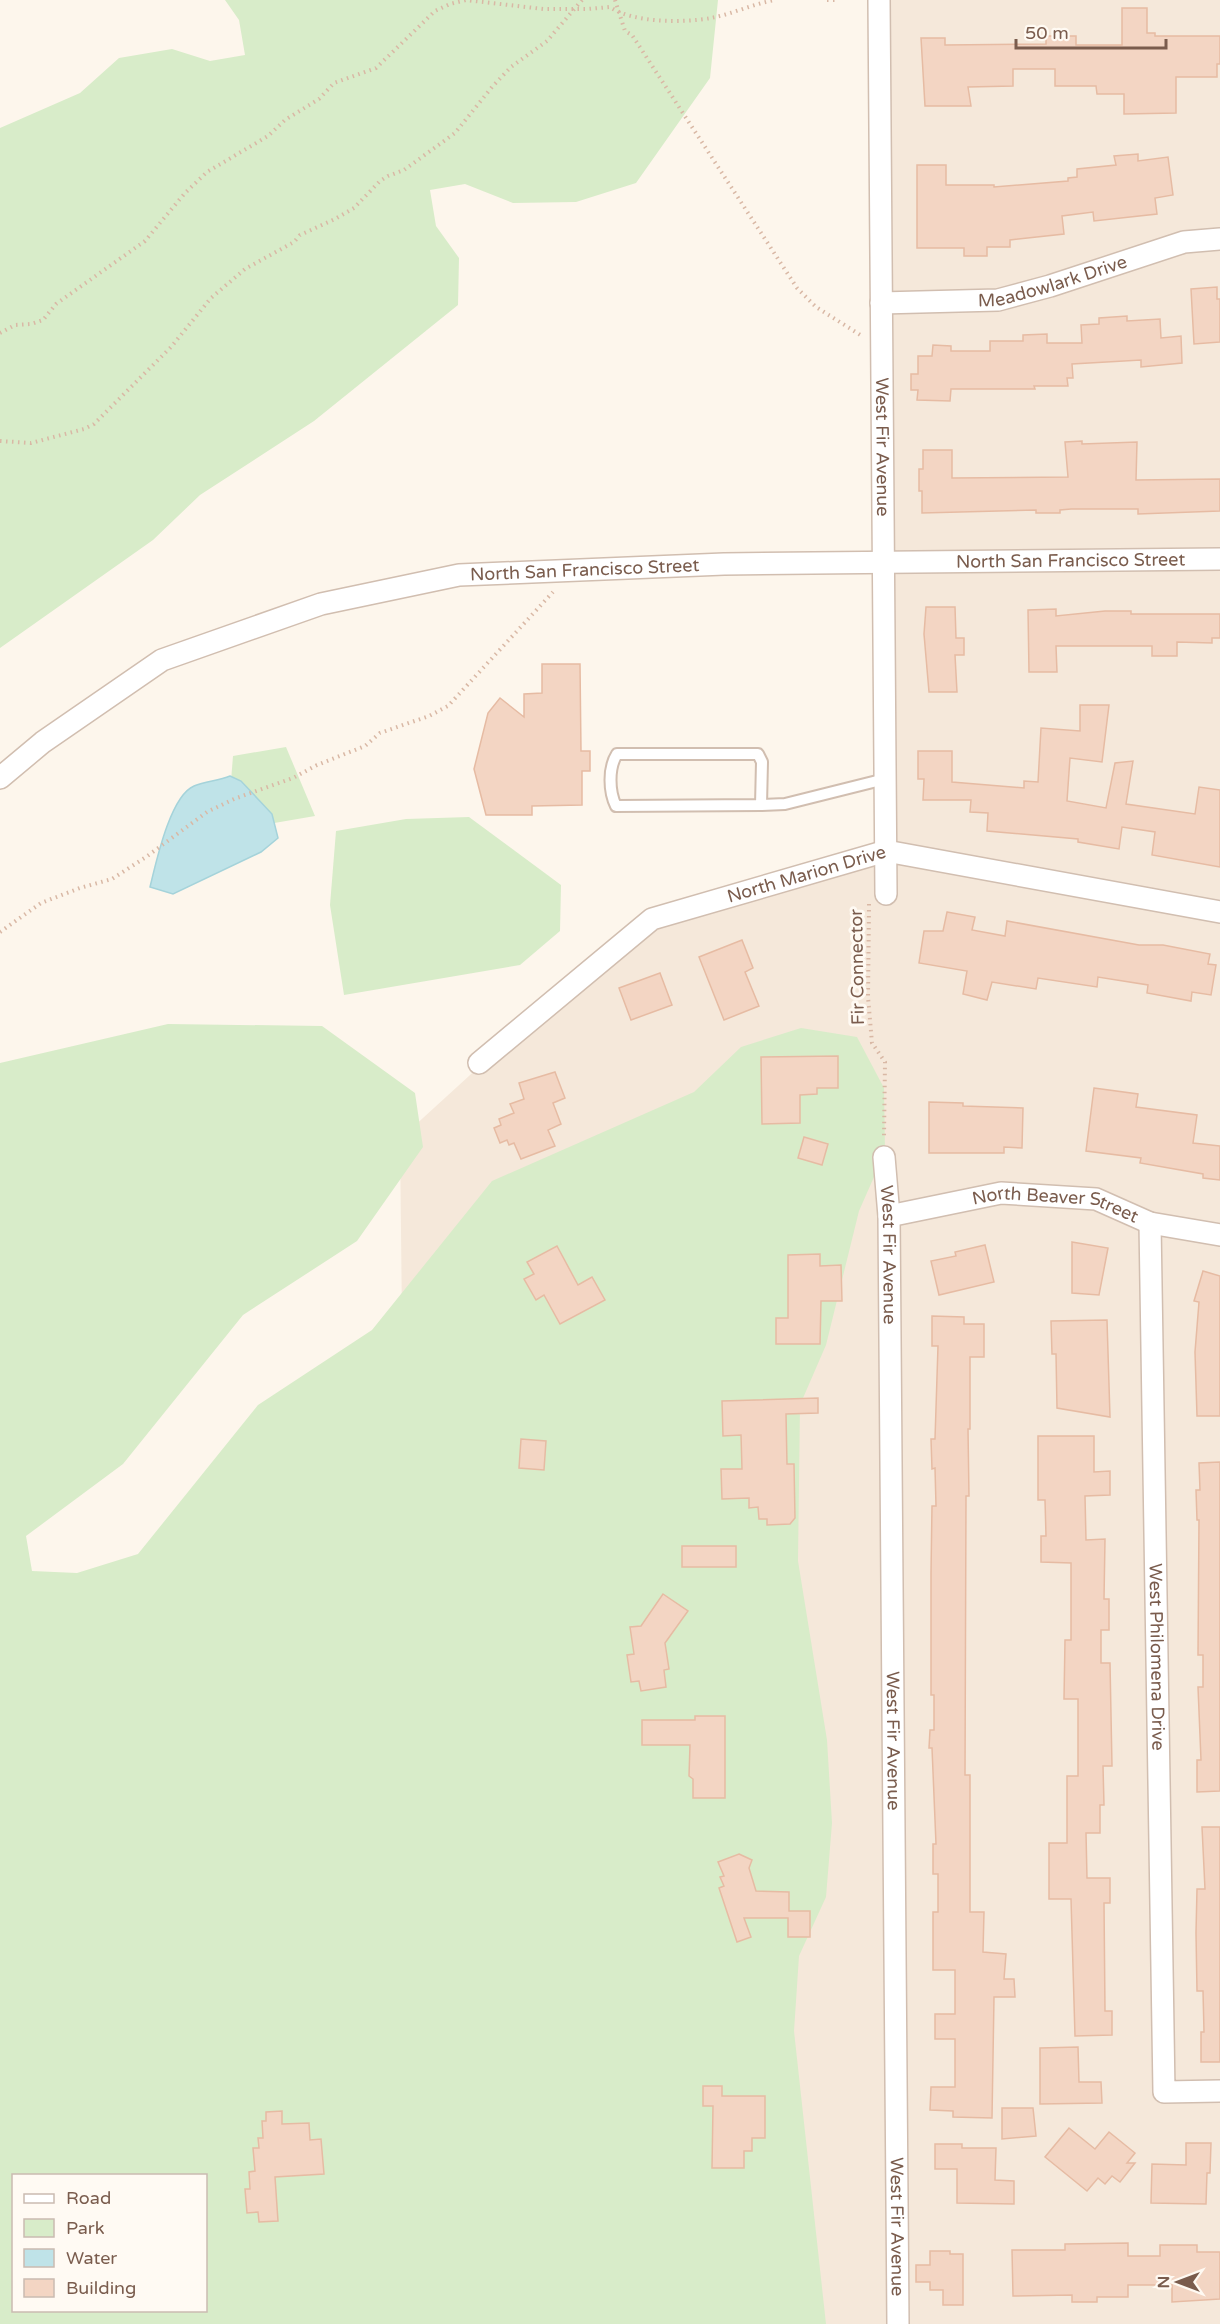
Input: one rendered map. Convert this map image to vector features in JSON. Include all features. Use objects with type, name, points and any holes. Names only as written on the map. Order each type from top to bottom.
[{"type":"street","name":"West Fir Avenue","points":[[879,0],[886,894]]},
{"type":"street","name":"Meadowlark Drive","points":[[881,303],[998,300],[1050,286],[1185,242],[1220,239]]},
{"type":"street","name":"North San Francisco Street","points":[[0,778],[43,742],[162,660],[321,604],[459,575],[724,564],[1220,559]]},
{"type":"street","name":"North Marion Drive","points":[[479,1063],[652,919],[886,851],[1220,912]]},
{"type":"street","name":"West Fir Avenue","points":[[884,1157],[889,1216],[898,2324]]},
{"type":"street","name":"North Beaver Street","points":[[889,1216],[1001,1193],[1096,1198],[1150,1222],[1220,1235]]},
{"type":"street","name":"West Philomena Drive","points":[[1150,1222],[1164,2092],[1220,2091]]},
{"type":"lane","points":[[761,805],[762,762],[758,754],[617,754],[612,762],[611,796],[616,806],[761,805],[784,804],[885,780]]},
{"type":"path","points":[[0,333],[15,325],[31,324],[43,320],[56,304],[145,242],[185,194],[207,172],[268,136],[285,120],[319,99],[334,83],[376,68],[435,11],[450,4],[466,0],[543,9],[610,7],[619,13],[664,21],[711,18],[750,5],[775,0]]},
{"type":"path","points":[[0,441],[31,443],[84,429],[103,418],[171,346],[211,298],[245,269],[294,242],[300,236],[354,208],[380,181],[404,170],[455,133],[479,101],[511,67],[538,49],[562,22],[568,19],[582,0]]},
{"type":"path","points":[[615,0],[625,31],[632,35],[797,288],[816,307],[860,333],[866,341]]},
{"type":"path","points":[[827,0],[839,0]]},
{"type":"path","points":[[0,932],[41,903],[112,879],[207,812],[234,799],[294,778],[317,765],[365,746],[380,733],[429,716],[448,706],[573,570]]},
{"type":"path","name":"Fir Connector","points":[[884,1157],[885,1062],[872,1043],[868,997],[868,953],[869,899],[886,894]]},
{"type":"shaded area","points":[[890,0],[1220,0],[1220,2324],[413,2324],[400,1139],[609,948],[896,838]]},
{"type":"green space","points":[[225,0],[718,0],[710,78],[636,183],[576,202],[513,203],[465,184],[430,190],[436,226],[459,258],[458,305],[314,421],[200,495],[153,540],[0,648],[0,128],[80,93],[119,58],[172,49],[210,61],[245,55],[239,20]]},
{"type":"green space","points":[[286,747],[315,816],[227,831],[233,756]]},
{"type":"green space","points":[[469,817],[561,885],[560,931],[520,965],[344,995],[330,905],[336,831],[406,819]]},
{"type":"green space","points":[[168,1024],[322,1026],[415,1093],[423,1147],[357,1241],[243,1315],[123,1464],[26,1536],[32,1571],[77,1573],[138,1554],[258,1405],[372,1330],[492,1181],[694,1092],[741,1047],[801,1028],[857,1037],[884,1088],[885,1152],[859,1211],[826,1345],[800,1405],[798,1561],[827,1740],[832,1823],[826,1897],[799,1956],[794,2031],[826,2324],[0,2324],[0,1063]]},
{"type":"water","points":[[230,776],[241,781],[272,814],[278,838],[261,852],[173,894],[150,887],[165,831],[185,792],[194,786]]},
{"type":"building","points":[[1122,8],[1147,8],[1147,33],[1155,33],[1155,36],[1220,36],[1220,64],[1217,64],[1217,77],[1176,77],[1176,113],[1124,114],[1124,94],[1097,94],[1096,86],[1055,86],[1055,69],[1013,69],[1013,86],[968,87],[971,106],[925,106],[921,38],[945,38],[945,45],[1046,44],[1046,36],[1076,36],[1076,45],[1122,45]]},
{"type":"building","points":[[1138,154],[1138,161],[1168,157],[1173,195],[1155,198],[1157,214],[1094,221],[1093,212],[1062,216],[1064,234],[1010,240],[1010,247],[987,247],[987,256],[964,256],[964,248],[917,248],[917,165],[946,165],[946,185],[994,185],[994,187],[1068,181],[1068,178],[1077,177],[1077,169],[1116,165],[1114,156]]},
{"type":"building","points":[[1217,287],[1217,299],[1220,299],[1220,342],[1194,344],[1191,289]]},
{"type":"building","points":[[1127,316],[1127,321],[1160,319],[1161,338],[1181,336],[1182,363],[1141,367],[1141,360],[1072,364],[1073,378],[1067,378],[1068,386],[1034,386],[1035,389],[951,389],[950,401],[917,400],[918,390],[911,390],[911,374],[918,374],[918,356],[932,356],[933,345],[951,346],[951,351],[990,351],[990,341],[1023,341],[1023,335],[1047,334],[1047,343],[1082,343],[1081,325],[1099,324],[1099,318]]},
{"type":"building","points":[[1082,441],[1082,444],[1137,442],[1136,480],[1220,479],[1220,511],[1138,514],[1138,509],[1071,509],[1060,510],[1060,513],[1036,513],[1036,510],[922,513],[919,469],[923,469],[923,450],[952,450],[952,478],[1068,477],[1065,442]]},
{"type":"building","points":[[926,607],[955,607],[956,638],[964,638],[964,655],[955,655],[957,692],[929,692],[924,634]]},
{"type":"building","points":[[1056,609],[1056,616],[1105,611],[1131,611],[1131,614],[1220,614],[1220,638],[1212,638],[1212,643],[1177,642],[1177,656],[1152,656],[1152,646],[1056,646],[1057,672],[1029,672],[1028,610]]},
{"type":"building","points":[[542,664],[580,664],[581,751],[590,751],[590,771],[582,771],[582,805],[532,806],[532,815],[486,815],[474,769],[488,713],[500,698],[524,717],[524,694],[542,693]]},
{"type":"building","points":[[1080,705],[1109,705],[1102,762],[1070,758],[1067,801],[1106,808],[1115,763],[1133,761],[1126,804],[1195,814],[1199,787],[1220,790],[1220,867],[1152,855],[1155,832],[1122,827],[1119,849],[1078,842],[1078,839],[987,831],[988,813],[970,812],[971,800],[923,800],[924,779],[918,779],[918,751],[952,751],[952,782],[1024,788],[1024,781],[1038,782],[1041,728],[1080,731]]},
{"type":"building","points":[[947,912],[975,917],[972,930],[1005,936],[1007,921],[1139,945],[1163,945],[1210,954],[1208,964],[1216,965],[1211,995],[1192,992],[1191,1001],[1147,993],[1148,985],[1098,977],[1097,987],[1038,978],[1036,989],[992,982],[987,1000],[963,994],[967,971],[919,963],[924,931],[943,931]]},
{"type":"building","points":[[742,940],[753,968],[745,972],[759,1006],[724,1020],[699,957]]},
{"type":"building","points":[[660,973],[672,1005],[631,1020],[619,988]]},
{"type":"building","points":[[838,1056],[838,1088],[817,1088],[817,1094],[800,1095],[800,1123],[762,1124],[761,1057]]},
{"type":"building","points":[[555,1072],[565,1098],[553,1103],[561,1124],[548,1130],[555,1146],[521,1159],[514,1143],[509,1145],[507,1140],[500,1143],[494,1128],[501,1125],[499,1119],[514,1113],[510,1104],[524,1099],[519,1083]]},
{"type":"building","points":[[1094,1088],[1138,1094],[1136,1107],[1197,1115],[1193,1143],[1220,1146],[1220,1180],[1203,1178],[1203,1174],[1140,1163],[1141,1158],[1086,1151]]},
{"type":"building","points":[[929,1102],[963,1103],[963,1106],[1023,1108],[1022,1148],[1004,1147],[1004,1153],[929,1153]]},
{"type":"building","points":[[804,1137],[828,1144],[822,1165],[798,1158]]},
{"type":"building","points":[[1072,1242],[1108,1248],[1099,1295],[1072,1293]]},
{"type":"building","points":[[985,1245],[994,1282],[939,1295],[931,1261],[956,1256],[955,1252]]},
{"type":"building","points":[[557,1246],[578,1285],[592,1277],[605,1300],[560,1324],[544,1295],[536,1300],[524,1279],[534,1274],[527,1262]]},
{"type":"building","points":[[820,1254],[820,1266],[841,1265],[842,1301],[821,1301],[820,1344],[776,1344],[776,1318],[788,1318],[788,1255]]},
{"type":"building","points":[[1203,1271],[1220,1276],[1220,1416],[1197,1416],[1195,1352],[1199,1302],[1194,1301]]},
{"type":"building","points":[[932,1316],[964,1317],[964,1324],[984,1324],[984,1357],[970,1357],[969,1496],[966,1496],[965,1775],[970,1775],[970,1912],[984,1912],[983,1952],[1006,1954],[1004,1979],[1014,1979],[1015,1997],[994,1997],[992,2118],[953,2117],[953,2111],[930,2110],[931,2087],[955,2087],[955,2039],[935,2039],[935,2014],[955,2014],[955,1970],[933,1970],[933,1912],[938,1912],[938,1874],[933,1874],[933,1844],[936,1844],[932,1748],[929,1748],[930,1730],[934,1730],[934,1695],[931,1695],[931,1573],[932,1506],[936,1506],[935,1468],[932,1469],[931,1439],[935,1439],[938,1346],[932,1346]]},
{"type":"building","points":[[1107,1320],[1110,1417],[1057,1408],[1056,1354],[1052,1354],[1051,1321]]},
{"type":"building","points":[[818,1398],[818,1413],[786,1414],[787,1464],[794,1464],[795,1518],[790,1524],[767,1525],[767,1519],[759,1519],[758,1507],[749,1508],[749,1498],[722,1499],[721,1469],[742,1469],[741,1435],[723,1436],[722,1401]]},
{"type":"building","points":[[1038,1436],[1094,1436],[1094,1472],[1110,1471],[1110,1495],[1085,1496],[1086,1540],[1105,1539],[1104,1599],[1109,1599],[1109,1630],[1101,1630],[1101,1663],[1110,1663],[1112,1766],[1103,1766],[1104,1805],[1100,1805],[1100,1833],[1086,1833],[1087,1878],[1110,1878],[1110,1903],[1104,1903],[1105,2011],[1112,2011],[1112,2035],[1075,2036],[1071,1899],[1049,1899],[1049,1843],[1067,1843],[1067,1776],[1078,1776],[1078,1699],[1064,1699],[1065,1640],[1071,1640],[1071,1563],[1041,1562],[1041,1536],[1046,1536],[1045,1500],[1038,1500]]},
{"type":"building","points":[[521,1439],[546,1441],[544,1470],[519,1468]]},
{"type":"building","points":[[1220,1462],[1220,1791],[1197,1792],[1197,1760],[1201,1760],[1198,1687],[1203,1687],[1203,1655],[1198,1655],[1199,1520],[1197,1520],[1196,1490],[1200,1490],[1199,1463]]},
{"type":"building","points":[[682,1546],[736,1546],[736,1567],[682,1567]]},
{"type":"building","points":[[663,1594],[688,1611],[665,1643],[669,1669],[664,1670],[666,1687],[641,1691],[639,1681],[631,1682],[627,1655],[634,1654],[630,1627],[641,1626]]},
{"type":"building","points":[[695,1716],[725,1716],[725,1798],[693,1798],[693,1779],[689,1776],[690,1745],[642,1745],[642,1720],[695,1720]]},
{"type":"building","points":[[1202,1827],[1220,1827],[1220,2062],[1201,2062],[1201,2032],[1204,2032],[1203,1991],[1197,1991],[1196,1933],[1197,1889],[1205,1889]]},
{"type":"building","points":[[739,1854],[752,1860],[749,1868],[756,1891],[789,1892],[789,1911],[810,1911],[810,1937],[788,1937],[788,1918],[744,1918],[751,1937],[737,1942],[719,1888],[724,1886],[720,1877],[724,1876],[718,1862]]},
{"type":"building","points":[[1078,2047],[1079,2082],[1101,2082],[1102,2103],[1040,2104],[1040,2048]]},
{"type":"building","points":[[703,2086],[722,2086],[722,2096],[765,2096],[765,2138],[752,2138],[752,2151],[744,2151],[744,2168],[712,2168],[713,2106],[703,2106]]},
{"type":"building","points":[[1002,2108],[1033,2108],[1036,2136],[1002,2139]]},
{"type":"building","points":[[282,2111],[282,2124],[309,2123],[310,2140],[321,2139],[324,2174],[275,2177],[278,2221],[259,2222],[258,2212],[247,2213],[245,2189],[250,2189],[249,2172],[255,2171],[253,2148],[259,2148],[258,2138],[263,2138],[262,2121],[266,2121],[266,2112]]},
{"type":"building","points":[[1069,2128],[1095,2149],[1109,2132],[1135,2153],[1127,2163],[1135,2163],[1120,2182],[1112,2176],[1105,2184],[1098,2178],[1087,2191],[1045,2157]]},
{"type":"building","points":[[1186,2143],[1211,2143],[1206,2204],[1151,2203],[1152,2164],[1186,2165]]},
{"type":"building","points":[[935,2144],[962,2144],[962,2148],[996,2148],[995,2180],[1014,2181],[1014,2204],[957,2203],[957,2169],[935,2169]]},
{"type":"building","points":[[1128,2243],[1128,2256],[1160,2256],[1160,2245],[1197,2245],[1197,2252],[1220,2252],[1220,2299],[1172,2302],[1172,2285],[1128,2285],[1128,2297],[1097,2297],[1097,2302],[1072,2302],[1072,2295],[1013,2296],[1012,2250],[1065,2250],[1065,2244]]},
{"type":"building","points":[[930,2251],[950,2251],[950,2254],[963,2254],[963,2305],[943,2305],[943,2290],[930,2290],[930,2282],[916,2282],[916,2265],[930,2265]]}]
